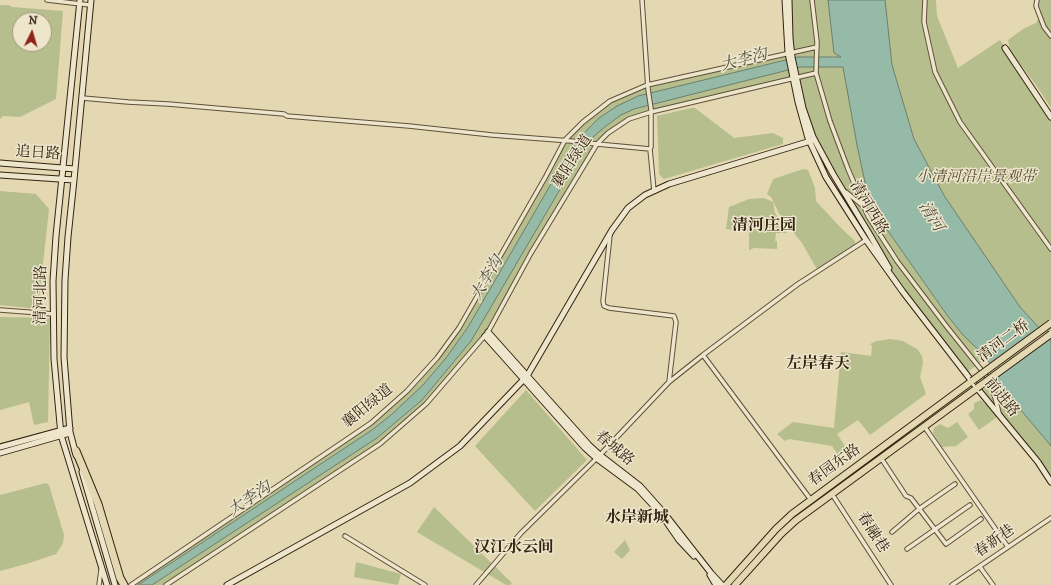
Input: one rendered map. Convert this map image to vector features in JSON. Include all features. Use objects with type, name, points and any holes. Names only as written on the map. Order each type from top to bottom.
[{"type":"highway","points":[[76,451],[98,504],[120,578],[124,585]]},
{"type":"main road","points":[[785,0],[790,55],[794,76],[812,140],[826,176],[866,240],[903,292]]},
{"type":"main road","points":[[789,0],[790,55]]},
{"type":"main road","name":"清河北路","points":[[80,2],[56,236],[53,280],[54,359],[61,433],[107,585]]},
{"type":"main road","name":"清河北路","points":[[90,2],[68,237],[65,280],[64,357],[70,431],[115,584]]},
{"type":"main road","points":[[1005,48],[1051,117]]},
{"type":"main road","points":[[228,585],[410,483],[460,446],[525,378],[610,233],[628,208],[646,195],[669,184],[812,140]]},
{"type":"main road","name":"清河西路","points":[[812,140],[870,234],[903,292]]},
{"type":"main road","name":"追日路","points":[[0,164],[75,169]]},
{"type":"main road","name":"追日路","points":[[0,175],[74,180]]},
{"type":"main road","name":"前进路","points":[[903,292],[977,388],[1038,462],[1051,482]]},
{"type":"main road","name":"清河二桥","points":[[972,381],[1051,323]]},
{"type":"main road","name":"春城路","points":[[486,334],[525,378],[589,445],[598,457],[638,489],[661,514],[679,540],[710,574],[716,585]]},
{"type":"main road","name":"清河二桥","points":[[977,388],[1051,334]]},
{"type":"main road","name":"春园东路","points":[[726,585],[776,529],[792,514],[972,381]]},
{"type":"main road","name":"春园东路","points":[[735,585],[780,534],[795,520],[977,388]]},
{"type":"main road","points":[[0,447],[70,431]]},
{"type":"main road","points":[[0,453],[61,433]]},
{"type":"main road","name":"春城路","points":[[598,457],[640,486],[664,513],[722,585]]},
{"type":"street","points":[[47,0],[90,2]]},
{"type":"street","points":[[642,0],[647,85],[651,110],[650,149],[654,191]]},
{"type":"street","points":[[812,0],[817,48],[816,71],[830,121],[848,170],[868,216],[897,261],[991,382],[1000,416]]},
{"type":"street","points":[[926,0],[924,22],[935,72],[960,122],[1051,249]]},
{"type":"street","points":[[1038,0],[1036,6],[1044,27],[1051,36]]},
{"type":"street","name":"襄阳绿道","points":[[131,585],[371,423],[407,391],[437,358],[459,328],[565,140],[583,122],[610,101],[647,85],[817,48]]},
{"type":"street","name":"襄阳绿道","points":[[166,585],[380,444],[426,404],[486,334],[531,253],[597,144],[608,132],[629,119],[651,110],[816,71]]},
{"type":"street","points":[[82,98],[284,114],[287,116],[409,126],[492,135],[565,140],[650,149]]},
{"type":"street","points":[[843,190],[864,206]]},
{"type":"street","points":[[610,233],[603,301],[604,306],[609,308],[674,316],[676,322],[669,382]]},
{"type":"street","points":[[476,585],[521,534],[598,457],[669,382],[798,284],[866,240]]},
{"type":"street","points":[[0,310],[54,314]]},
{"type":"street","points":[[703,355],[811,500]]},
{"type":"street","points":[[924,426],[1008,547]]},
{"type":"street","points":[[881,458],[906,496],[910,498],[946,544],[981,519]]},
{"type":"street","points":[[892,532],[955,484]]},
{"type":"street","name":"春融巷","points":[[832,494],[892,585]]},
{"type":"street","points":[[907,549],[970,505]]},
{"type":"street","name":"春新巷","points":[[952,585],[1051,518]]},
{"type":"street","points":[[345,536],[425,585]]},
{"type":"street","points":[[99,585],[102,567]]},
{"type":"street","points":[[980,567],[993,585]]},
{"type":"green space","points":[[787,0],[828,0],[834,53],[842,57],[857,145],[883,224],[947,315],[987,358],[966,373],[903,292],[813,137],[797,78],[629,119],[608,133],[597,144],[531,253],[488,332],[426,404],[380,444],[164,585],[131,585],[371,423],[407,391],[437,358],[459,328],[565,140],[583,122],[610,101],[647,85],[803,50],[789,51]]},
{"type":"green space","name":"小清河沿岸景观带","points":[[885,0],[936,0],[937,16],[958,68],[1000,40],[1051,117],[1051,341],[1017,304],[945,197],[914,139],[892,65]]},
{"type":"green space","points":[[1037,0],[1051,0],[1051,108],[1036,85],[1010,51],[1008,40],[1023,29],[1036,23],[1040,16],[1036,6]]},
{"type":"green space","points":[[0,5],[63,11],[56,99],[20,117],[3,116],[0,119]]},
{"type":"green space","points":[[695,108],[734,138],[773,133],[783,138],[783,144],[664,179],[659,174],[657,116]]},
{"type":"green space","points":[[803,169],[808,170],[815,188],[816,201],[855,241],[855,246],[818,271],[802,243],[781,217],[771,197],[767,194],[773,179]]},
{"type":"green space","points":[[0,191],[36,194],[49,209],[38,309],[0,305]]},
{"type":"green space","points":[[764,198],[773,202],[775,213],[787,233],[776,233],[775,241],[777,241],[777,249],[754,248],[749,250],[748,231],[726,229],[729,207],[749,199]]},
{"type":"green space","points":[[0,317],[50,318],[48,422],[34,425],[29,402],[0,410]]},
{"type":"green space","points":[[890,339],[903,341],[917,349],[922,356],[923,363],[920,377],[926,394],[870,435],[858,420],[837,434],[847,449],[838,455],[832,446],[789,439],[785,441],[777,434],[793,422],[834,428],[841,352],[871,356],[872,346],[870,344],[877,341]]},
{"type":"green space","points":[[997,379],[1004,390],[1051,446],[1051,482],[980,392]]},
{"type":"green space","points":[[526,390],[587,460],[535,511],[475,446]]},
{"type":"green space","points":[[981,400],[997,417],[979,430],[968,414],[974,409],[974,403]]},
{"type":"green space","points":[[957,422],[968,437],[956,446],[942,447],[933,433],[934,428],[940,424],[948,428]]},
{"type":"green space","points":[[46,483],[49,485],[64,535],[63,543],[56,554],[0,571],[0,495]]},
{"type":"green space","points":[[434,507],[512,583],[510,585],[506,585],[417,532]]},
{"type":"green space","points":[[625,540],[630,550],[622,559],[614,552]]},
{"type":"green space","points":[[356,562],[401,574],[398,585],[354,577]]},
{"type":"water","name":"清河","points":[[828,0],[885,0],[892,65],[914,139],[945,197],[1020,307],[1051,341],[1051,446],[1004,390],[987,358],[963,335],[947,315],[883,224],[869,201],[843,67],[800,67],[634,109],[621,115],[606,126],[593,137],[582,152],[471,341],[422,400],[377,438],[152,585],[138,585],[372,430],[391,415],[423,385],[446,358],[468,327],[573,146],[599,118],[617,106],[638,96],[798,57],[841,57],[834,53]]},
{"type":"pier","points":[[1041,326],[1051,337],[994,379],[988,365]]},
{"type":"district","name":"清河庄园","points":[[764,227]]},
{"type":"district","name":"左岸春天","points":[[818,365]]},
{"type":"district","name":"水岸新城","points":[[637,519]]},
{"type":"district","name":"汉江水云间","points":[[514,549]]},
{"type":"water label","name":"大李沟","points":[[744,61]]},
{"type":"water label","name":"大李沟","points":[[488,279]]},
{"type":"water label","name":"大李沟","points":[[250,500]]}]
